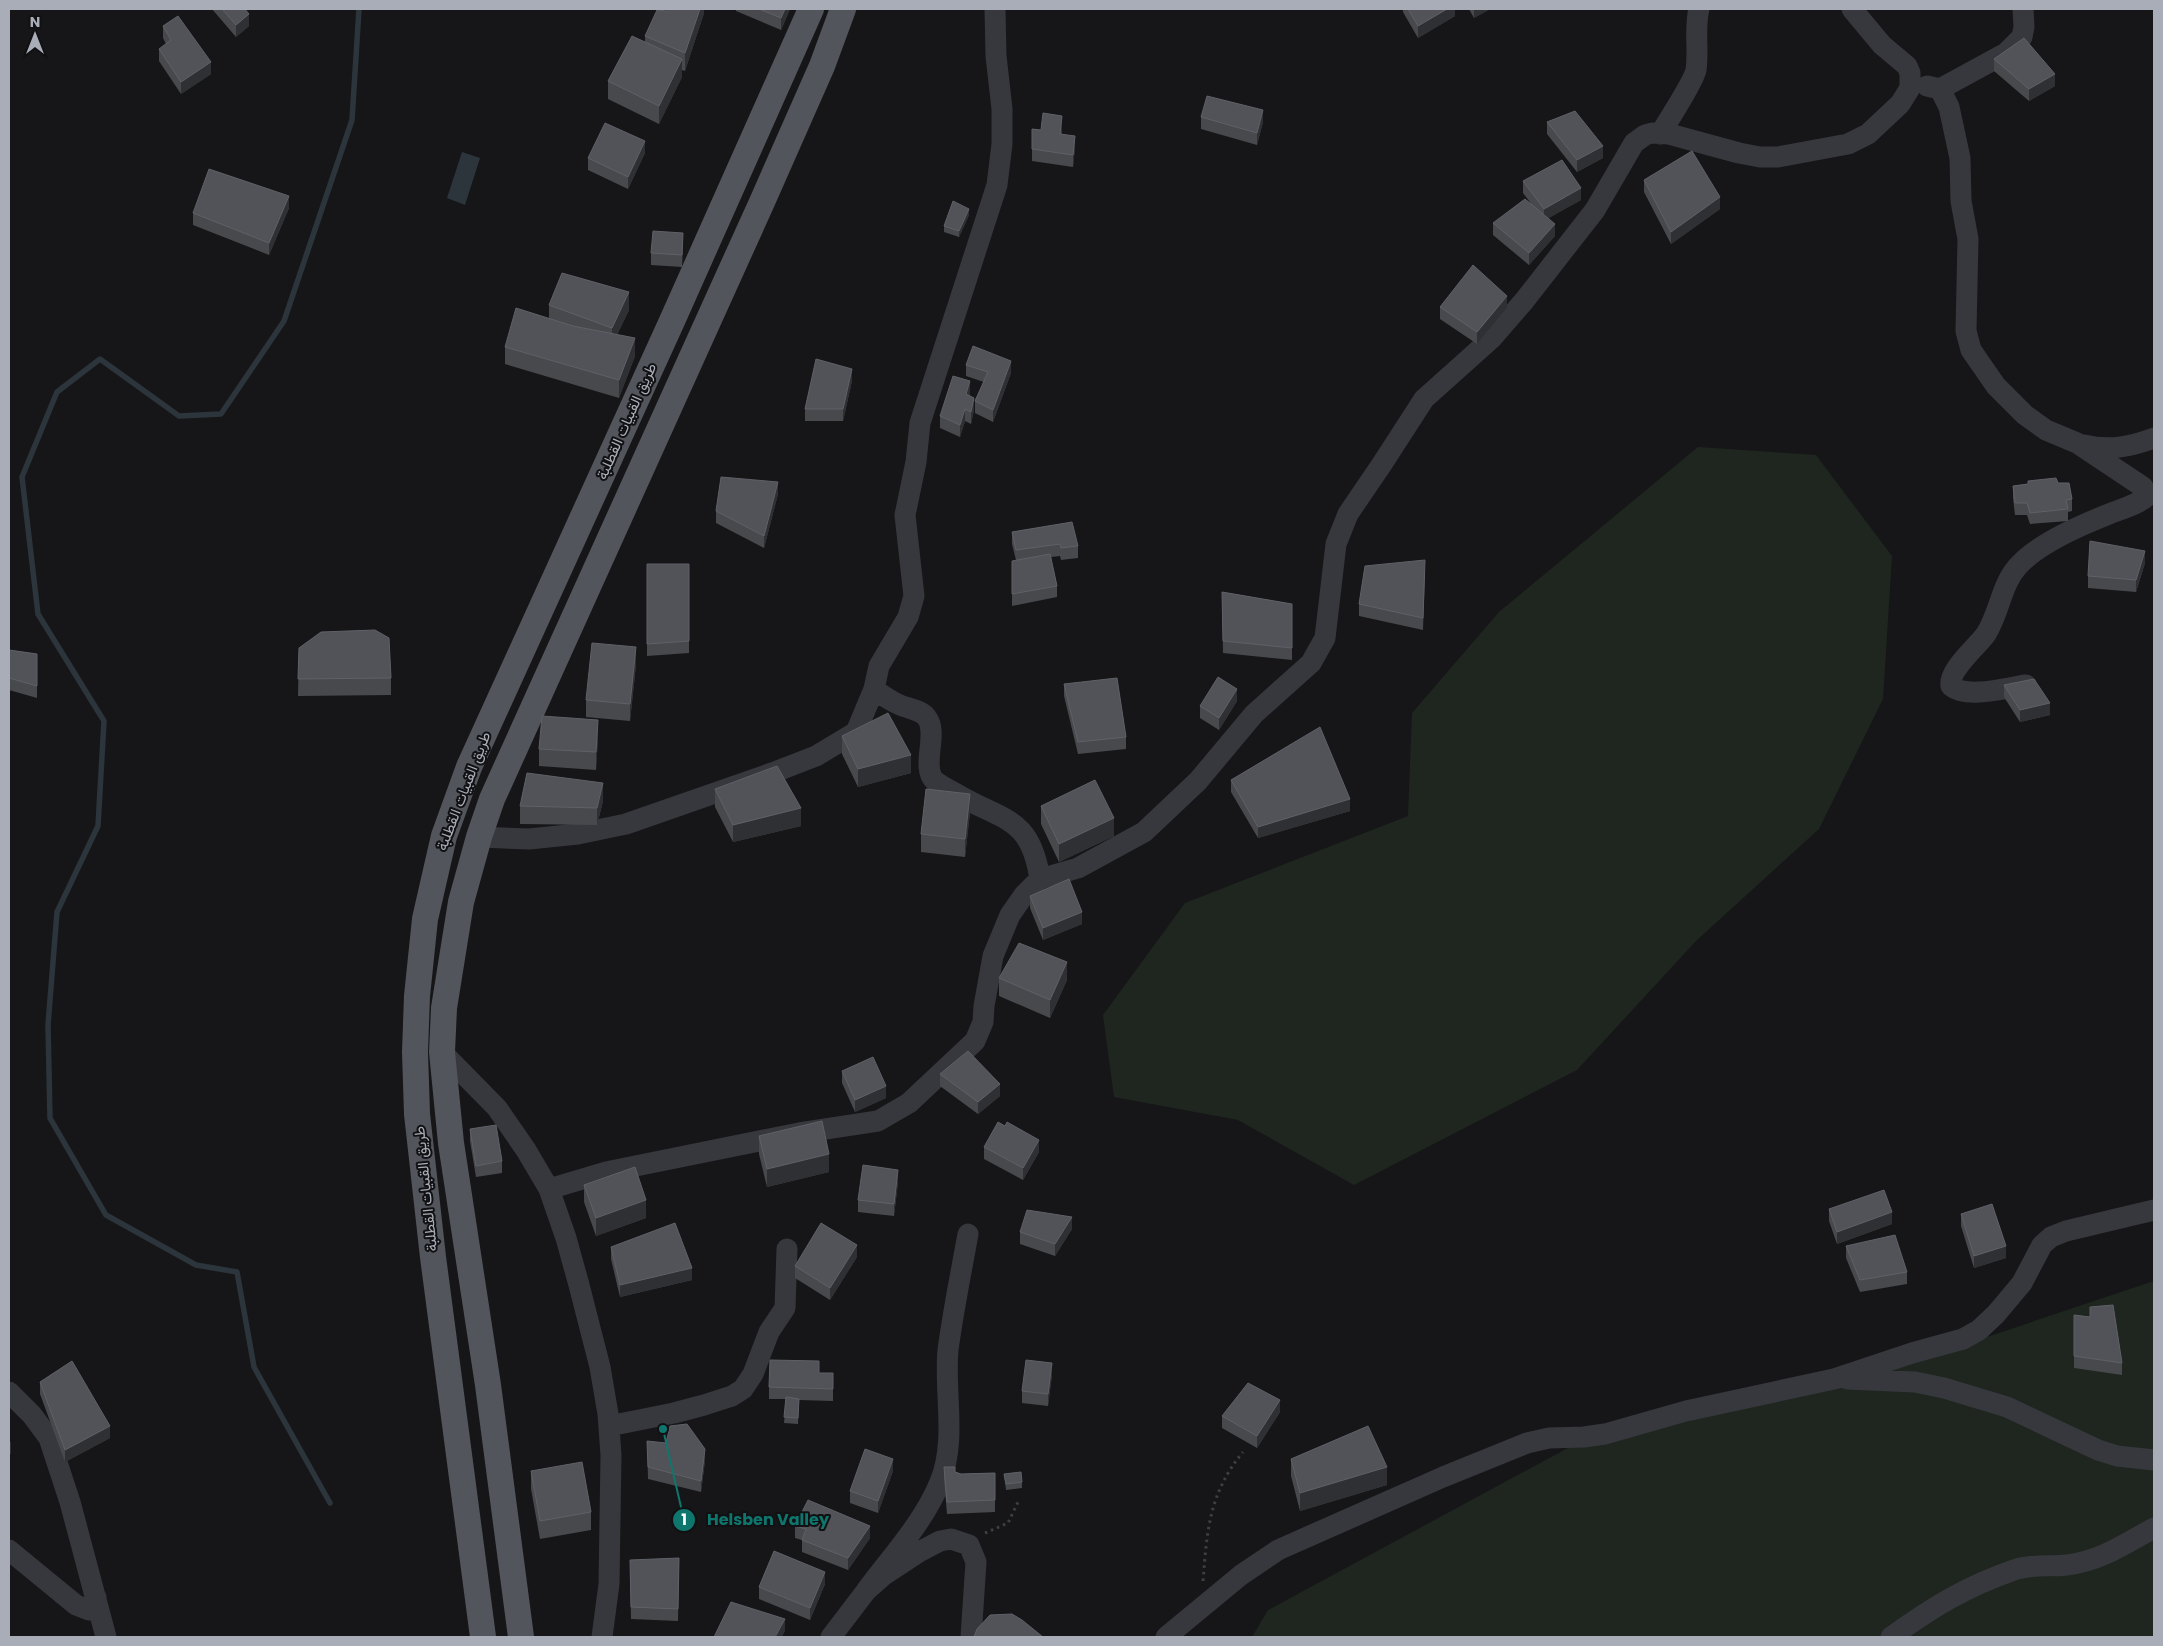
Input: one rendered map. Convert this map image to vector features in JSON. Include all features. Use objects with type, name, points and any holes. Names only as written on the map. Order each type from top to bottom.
[{"type":"main road","name":"طريق القبيات القطلبة","points":[[483,1637],[433,1257],[417,1114],[417,996],[425,919],[444,836],[469,767],[672,321],[811,9]]},
{"type":"main road","points":[[521,1637],[488,1385],[451,1143],[442,1052],[444,1008],[461,902],[492,799],[762,202],[822,66],[843,9]]},
{"type":"street","points":[[479,837],[529,839],[578,834],[626,824],[816,756],[856,732],[874,689],[879,666],[908,617],[914,596],[905,515],[916,462],[920,423],[997,185],[1002,144],[1002,109],[996,56],[995,9]]},
{"type":"street","points":[[1660,134],[1696,73],[1698,33],[1696,17],[1699,9]]},
{"type":"street","points":[[549,1189],[606,1172],[799,1133],[878,1121],[909,1103],[975,1041],[983,1022],[985,998],[997,948],[1010,915],[1024,895],[1040,879],[1078,868],[1144,832],[1198,781],[1254,714],[1310,663],[1325,638],[1333,563],[1341,528],[1348,514],[1424,398],[1491,339],[1524,300],[1594,210],[1634,143],[1645,135],[1669,134],[1760,157],[1778,156],[1848,144],[1868,134],[1900,104],[1908,92],[1911,82],[1907,66],[1882,45],[1852,9]]},
{"type":"street","points":[[1911,82],[1940,89],[2006,53],[2022,36],[2024,27],[2023,9]]},
{"type":"street","points":[[1940,89],[1949,107],[1960,158],[1961,201],[1968,239],[1966,331],[1971,350],[1996,386],[2025,415],[2046,430],[2076,443],[2143,487],[2147,496],[2139,502],[2093,520],[2039,549],[2020,563],[2007,582],[1997,612],[1986,633],[1950,679],[1951,686],[1962,692],[1990,691],[2026,685]]},
{"type":"street","points":[[2076,443],[2097,448],[2124,448],[2154,438]]},
{"type":"street","points":[[874,689],[885,697],[925,716],[931,725],[930,768],[934,780],[975,805],[1013,822],[1020,829],[1032,848],[1040,879]]},
{"type":"street","points":[[442,1052],[498,1108],[549,1189],[566,1238],[579,1285],[600,1367],[609,1426],[611,1455],[609,1584],[602,1637]]},
{"type":"street","points":[[1166,1637],[1249,1569],[1278,1550],[1443,1477],[1526,1444],[1549,1438],[1605,1434],[1686,1411],[1834,1379],[1970,1335],[1988,1324],[2022,1283],[2038,1250],[2051,1237],[2066,1231],[2154,1210]]},
{"type":"street","points":[[831,1637],[925,1511],[941,1480],[949,1428],[947,1412],[948,1350],[968,1234]]},
{"type":"street","points":[[609,1426],[704,1405],[732,1396],[743,1389],[754,1374],[769,1332],[785,1308],[787,1249]]},
{"type":"street","points":[[1834,1379],[1915,1382],[1944,1388],[2007,1407],[2098,1450],[2117,1456],[2154,1460]]},
{"type":"street","points":[[9,1392],[32,1415],[49,1438],[70,1502],[106,1637]]},
{"type":"street","points":[[1891,1637],[1938,1604],[1967,1588],[2015,1569],[2069,1564],[2102,1557],[2154,1528]]},
{"type":"street","points":[[866,1591],[884,1575],[929,1545],[952,1539],[964,1542],[971,1548],[976,1562],[970,1637]]},
{"type":"street","points":[[9,1550],[76,1605],[89,1610],[96,1597]]},
{"type":"path","points":[[1201,1609],[1210,1516],[1221,1482],[1242,1452]]},
{"type":"path","points":[[964,1542],[1008,1523],[1018,1502]]},
{"type":"shaded area","points":[[462,152],[480,158],[465,205],[447,198]]},
{"type":"shaded area","points":[[1698,447],[1816,455],[1892,556],[1883,699],[1819,829],[1696,941],[1577,1070],[1354,1185],[1238,1120],[1114,1097],[1103,1015],[1185,903],[1408,816],[1412,713],[1499,612]]},
{"type":"shaded area","points":[[2154,1281],[2154,1637],[1252,1637],[1268,1610],[1590,1436],[1858,1380]]},
{"type":"building","points":[[222,9],[245,9],[249,14],[236,25]]},
{"type":"building","points":[[668,9],[700,9],[685,53],[645,36],[657,10],[667,11]]},
{"type":"building","points":[[759,9],[785,9],[781,18]]},
{"type":"building","points":[[1408,9],[1447,9],[1418,26]]},
{"type":"building","points":[[178,16],[211,62],[181,82],[159,49],[171,40],[163,26]]},
{"type":"building","points":[[632,36],[682,59],[659,106],[608,81]]},
{"type":"building","points":[[2024,38],[2055,74],[2029,89],[1994,59]]},
{"type":"building","points":[[1207,96],[1263,110],[1257,133],[1201,117]]},
{"type":"building","points":[[1575,111],[1603,146],[1577,160],[1547,122]]},
{"type":"building","points":[[1043,113],[1062,116],[1060,134],[1075,136],[1073,155],[1032,149],[1032,129],[1041,130]]},
{"type":"building","points":[[605,123],[645,141],[628,177],[588,158]]},
{"type":"building","points":[[1692,151],[1720,197],[1671,232],[1644,180]]},
{"type":"building","points":[[1562,160],[1581,188],[1544,209],[1523,181]]},
{"type":"building","points":[[209,169],[289,196],[269,243],[193,213]]},
{"type":"building","points":[[1525,199],[1555,224],[1529,253],[1493,223]]},
{"type":"building","points":[[953,201],[969,209],[959,231],[944,226]]},
{"type":"building","points":[[653,231],[683,233],[682,255],[651,253]]},
{"type":"building","points":[[1473,265],[1507,296],[1477,332],[1440,307]]},
{"type":"building","points":[[562,273],[629,292],[612,328],[549,305]]},
{"type":"building","points":[[516,308],[573,326],[635,338],[619,380],[505,347]]},
{"type":"building","points":[[973,346],[1011,361],[993,410],[975,401],[988,372],[966,365]]},
{"type":"building","points":[[816,359],[852,369],[843,409],[805,409]]},
{"type":"building","points":[[953,376],[970,381],[966,394],[974,398],[971,412],[965,409],[960,425],[940,416]]},
{"type":"building","points":[[721,477],[778,482],[764,536],[716,511]]},
{"type":"building","points":[[2056,478],[2058,483],[2069,483],[2072,499],[2066,500],[2068,509],[2030,513],[2027,503],[2015,503],[2013,486],[2028,484],[2028,481]]},
{"type":"building","points":[[1072,522],[1078,546],[1061,548],[1060,544],[1016,550],[1012,532]]},
{"type":"building","points":[[2090,541],[2145,551],[2136,580],[2088,576]]},
{"type":"building","points":[[1050,554],[1057,586],[1012,594],[1012,561]]},
{"type":"building","points":[[1425,560],[1423,618],[1359,604],[1365,566]]},
{"type":"building","points":[[647,564],[689,564],[689,641],[647,644]]},
{"type":"building","points":[[1222,592],[1292,604],[1292,648],[1223,641]]},
{"type":"building","points":[[375,630],[389,638],[391,678],[298,679],[299,648],[321,632]]},
{"type":"building","points":[[592,643],[636,647],[630,704],[586,700]]},
{"type":"building","points":[[9,650],[37,654],[37,686],[9,678]]},
{"type":"building","points":[[1218,677],[1237,689],[1219,718],[1200,706]]},
{"type":"building","points":[[1117,678],[1126,737],[1078,742],[1064,684]]},
{"type":"building","points":[[2034,679],[2050,703],[2020,710],[2004,685]]},
{"type":"building","points":[[888,713],[911,755],[858,769],[842,736]]},
{"type":"building","points":[[542,716],[598,720],[596,752],[539,749]]},
{"type":"building","points":[[1320,727],[1350,799],[1258,827],[1231,780]]},
{"type":"building","points":[[777,766],[801,808],[733,825],[715,789]]},
{"type":"building","points":[[527,773],[603,783],[597,808],[520,806]]},
{"type":"building","points":[[1095,780],[1114,818],[1059,844],[1041,806]]},
{"type":"building","points":[[926,789],[970,794],[965,839],[921,834]]},
{"type":"building","points":[[1069,879],[1082,912],[1043,928],[1030,896]]},
{"type":"building","points":[[1019,943],[1067,962],[1050,1000],[999,978]]},
{"type":"building","points":[[968,1051],[1000,1084],[978,1102],[940,1074]]},
{"type":"building","points":[[873,1057],[886,1086],[855,1100],[842,1071]]},
{"type":"building","points":[[822,1121],[829,1154],[767,1169],[759,1136]]},
{"type":"building","points":[[998,1122],[1005,1126],[1007,1122],[1039,1140],[1023,1168],[984,1147]]},
{"type":"building","points":[[496,1125],[502,1161],[476,1166],[470,1129]]},
{"type":"building","points":[[863,1165],[898,1170],[894,1204],[858,1200]]},
{"type":"building","points":[[635,1167],[646,1200],[596,1218],[584,1185]]},
{"type":"building","points":[[1884,1190],[1892,1212],[1837,1232],[1829,1209]]},
{"type":"building","points":[[1992,1204],[2006,1246],[1974,1256],[1961,1214]]},
{"type":"building","points":[[1027,1210],[1072,1217],[1055,1244],[1020,1232]]},
{"type":"building","points":[[675,1223],[692,1268],[620,1285],[611,1247]]},
{"type":"building","points":[[821,1223],[857,1245],[830,1288],[795,1266]]},
{"type":"building","points":[[1895,1235],[1907,1272],[1860,1280],[1846,1246]]},
{"type":"building","points":[[2113,1305],[2122,1363],[2074,1356],[2074,1315],[2090,1317],[2090,1307]]},
{"type":"building","points":[[770,1360],[819,1361],[819,1373],[833,1373],[833,1389],[769,1387]]},
{"type":"building","points":[[1026,1360],[1052,1363],[1048,1394],[1022,1391]]},
{"type":"building","points":[[72,1361],[110,1426],[65,1450],[40,1382]]},
{"type":"building","points":[[1248,1383],[1280,1400],[1257,1436],[1222,1416]]},
{"type":"building","points":[[786,1397],[799,1399],[798,1418],[784,1417]]},
{"type":"building","points":[[687,1424],[705,1449],[701,1481],[648,1467],[647,1441],[666,1443],[670,1426]]},
{"type":"building","points":[[1368,1426],[1387,1467],[1300,1493],[1291,1459]]},
{"type":"building","points":[[865,1449],[893,1459],[878,1501],[850,1491]]},
{"type":"building","points":[[582,1462],[591,1512],[540,1521],[531,1471]]},
{"type":"building","points":[[944,1467],[955,1467],[955,1472],[961,1474],[995,1473],[995,1500],[947,1502]]},
{"type":"building","points":[[1021,1472],[1022,1482],[1006,1484],[1004,1474]]},
{"type":"building","points":[[808,1500],[870,1526],[848,1558],[802,1540],[806,1529],[795,1526]]},
{"type":"building","points":[[774,1551],[825,1572],[810,1608],[759,1587]]},
{"type":"building","points":[[679,1558],[678,1609],[631,1607],[630,1560]]},
{"type":"building","points":[[731,1602],[785,1619],[775,1637],[714,1637]]},
{"type":"building","points":[[1012,1614],[1043,1637],[974,1637],[977,1629],[990,1615]]},
{"type":"waterway","points":[[330,1503],[254,1367],[237,1272],[196,1265],[106,1215],[50,1118],[48,1025],[57,912],[98,826],[104,721],[38,614],[22,477],[57,392],[100,359],[179,416],[221,414],[284,321],[352,120],[359,9]]},
{"type":"place","name":"Helsben Valley","points":[[663,1429]]}]
